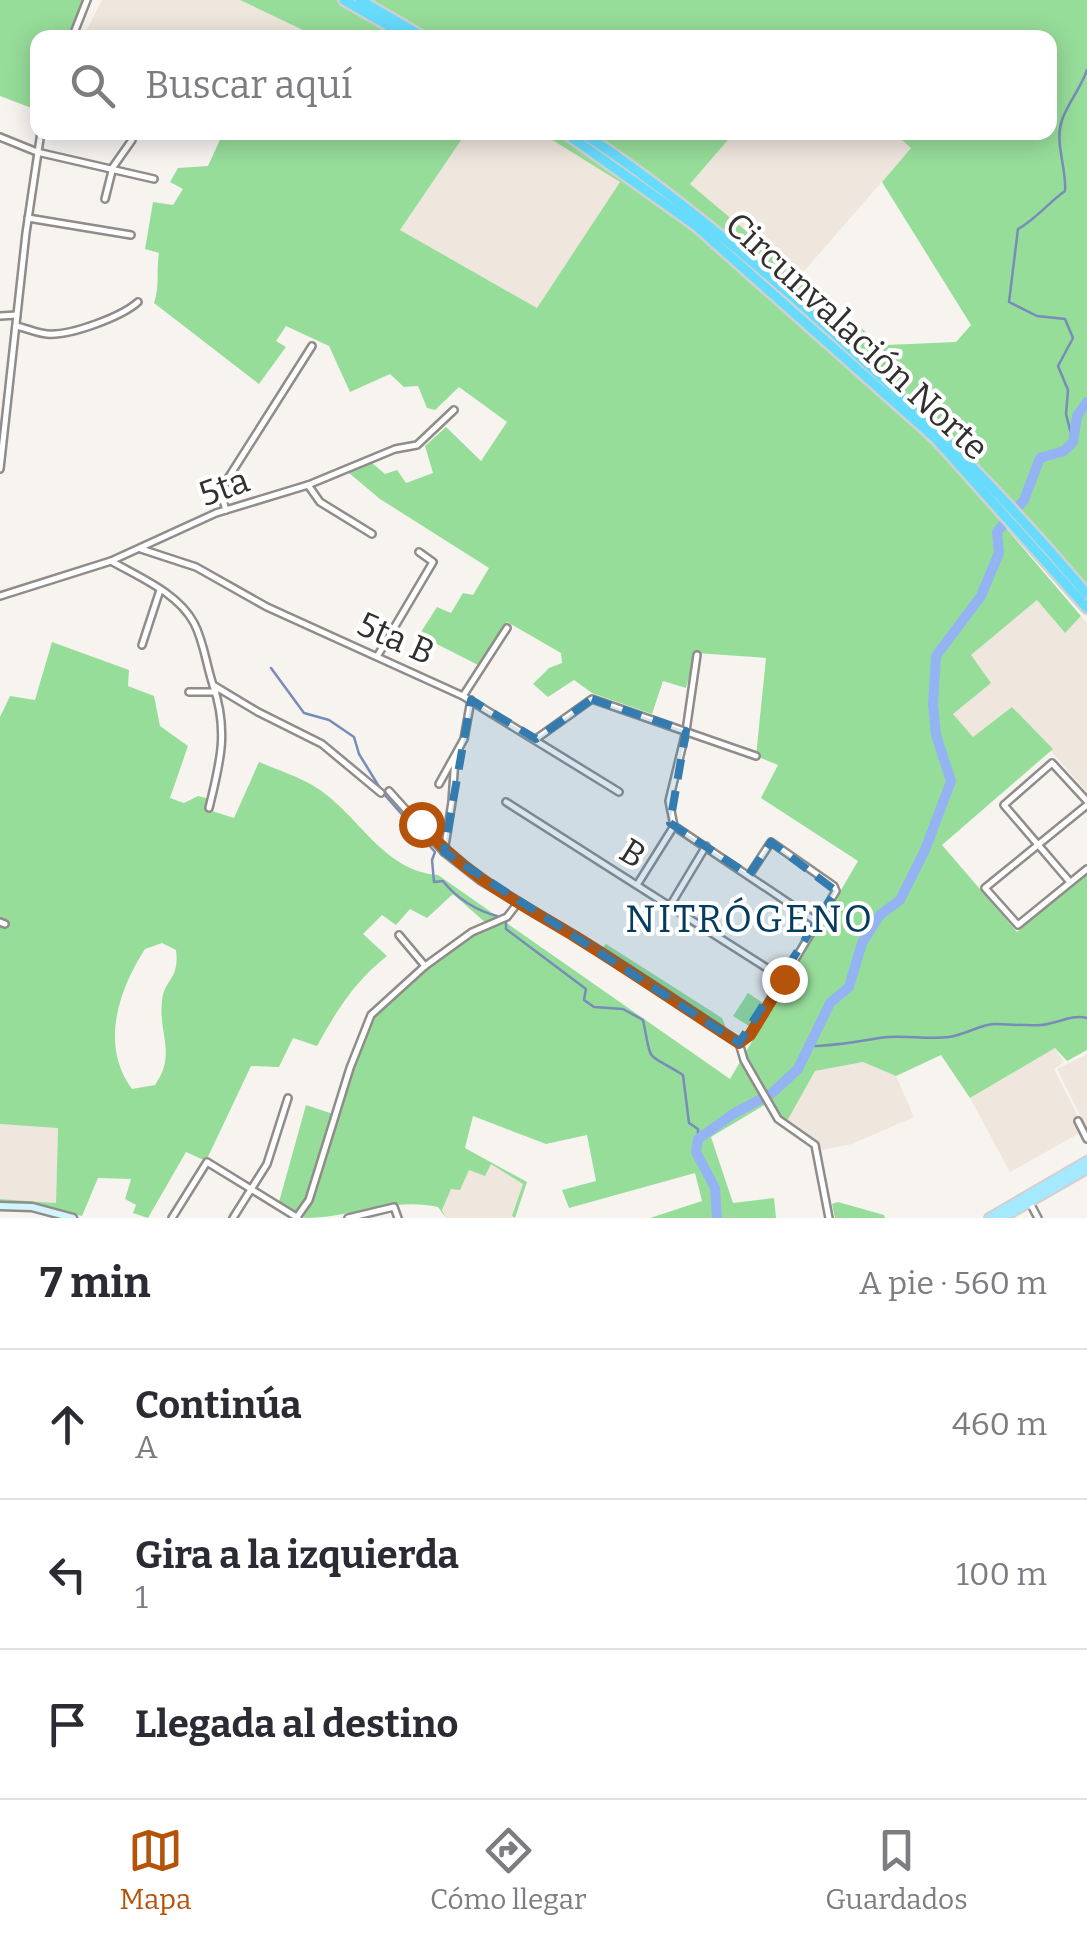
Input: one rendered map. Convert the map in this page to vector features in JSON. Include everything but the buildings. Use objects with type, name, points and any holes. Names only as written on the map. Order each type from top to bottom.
[{"type":"highway","points":[[344,0],[396,30]]},
{"type":"highway","points":[[360,0],[411,30]]},
{"type":"highway","name":"Circunvalación Norte","points":[[575,140],[696,226],[749,270],[998,500]]},
{"type":"highway","name":"Circunvalación Norte","points":[[592,140],[702,220],[810,312],[941,434],[1087,594]]},
{"type":"highway","name":"Circunvalación Norte","points":[[1021,526],[1087,608]]},
{"type":"main road","points":[[1002,1218],[1087,1161]]},
{"type":"main road","points":[[988,1218],[1087,1169]]},
{"type":"street","points":[[76,30],[87,0]]},
{"type":"street","points":[[0,151],[2,138],[36,152],[113,167],[154,180]]},
{"type":"street","points":[[0,469],[39,140]]},
{"type":"street","points":[[106,199],[113,167],[132,140]]},
{"type":"street","points":[[28,218],[131,235]]},
{"type":"street","points":[[16,326],[56,334],[121,315],[138,302]]},
{"type":"street","points":[[0,316],[17,315]]},
{"type":"street","points":[[226,510],[220,491],[312,346]]},
{"type":"street","name":"5ta","points":[[0,596],[111,560],[226,510],[308,485],[394,448],[416,445],[454,410]]},
{"type":"street","points":[[308,485],[320,502],[372,534]]},
{"type":"street","name":"5ta B","points":[[142,548],[196,567],[267,607],[471,700],[619,792]]},
{"type":"street","points":[[378,656],[433,562],[420,552]]},
{"type":"street","points":[[111,560],[160,590],[186,610],[194,622],[222,720],[223,751],[209,808]]},
{"type":"street","points":[[142,645],[160,590]]},
{"type":"street","points":[[463,696],[507,628]]},
{"type":"street","points":[[698,655],[670,802],[674,826],[817,922]]},
{"type":"street","points":[[189,692],[214,688],[330,749],[381,794]]},
{"type":"street","points":[[536,739],[592,699],[756,756]]},
{"type":"street","points":[[439,784],[464,739],[471,700]]},
{"type":"street","points":[[444,852],[455,757]]},
{"type":"street","points":[[1070,882],[1039,846],[1004,805],[1052,763],[1087,803],[1039,846],[985,888],[1018,925],[1087,869]]},
{"type":"street","points":[[389,790],[444,852],[739,1043],[744,1060],[778,1119],[814,1145],[829,1218]]},
{"type":"street","name":"B","points":[[506,802],[784,979]]},
{"type":"street","points":[[638,885],[674,826]]},
{"type":"street","points":[[739,1043],[750,1035],[836,891],[771,842],[750,875]]},
{"type":"street","points":[[670,906],[706,846]]},
{"type":"street","points":[[172,1218],[206,1162],[294,1217],[309,1200],[370,1015],[425,966],[472,932],[507,916],[518,903]]},
{"type":"street","points":[[399,935],[425,966]]},
{"type":"street","points":[[233,1218],[268,1164],[288,1098]]},
{"type":"street","points":[[1078,1121],[1087,1140]]},
{"type":"street","points":[[1028,1200],[1038,1218]]},
{"type":"street","points":[[0,1206],[32,1207],[73,1218]]},
{"type":"street","points":[[348,1218],[394,1206],[398,1218]]},
{"type":"highlighted area","points":[[592,699],[686,731],[670,823],[749,875],[771,842],[836,891],[739,1043],[444,852],[471,700],[536,739]]},
{"type":"shaded area","points":[[102,0],[240,0],[305,30],[87,30]]},
{"type":"shaded area","points":[[461,140],[553,140],[621,181],[537,308],[400,230]]},
{"type":"shaded area","points":[[728,140],[903,140],[912,147],[799,277],[690,184]]},
{"type":"shaded area","points":[[1037,600],[1065,633],[1081,616],[1087,623],[1087,792],[1013,708],[973,737],[952,713],[991,683],[970,655]]},
{"type":"shaded area","points":[[1055,1048],[1064,1062],[1054,1069],[1085,1130],[1010,1172],[970,1098]]},
{"type":"shaded area","points":[[1087,1054],[1087,1129],[1057,1069]]},
{"type":"shaded area","points":[[863,1062],[896,1076],[914,1117],[852,1144],[822,1150],[786,1123],[815,1071]]},
{"type":"shaded area","points":[[0,1124],[58,1127],[56,1203],[0,1199]]},
{"type":"shaded area","points":[[491,1164],[524,1184],[512,1218],[446,1218],[442,1210],[451,1188],[469,1170]]},
{"type":"green space","points":[[0,0],[84,0],[73,30],[30,30],[30,107],[0,96]]},
{"type":"green space","points":[[240,0],[1087,0],[1087,584],[917,396],[899,412],[955,468],[1081,616],[1065,633],[1037,600],[971,655],[991,683],[953,714],[973,737],[1012,707],[1053,749],[942,845],[1017,932],[1087,875],[1087,1050],[1067,1061],[1055,1048],[970,1098],[941,1055],[896,1076],[863,1062],[815,1071],[786,1123],[771,1101],[711,1137],[733,1203],[774,1198],[776,1218],[650,1218],[702,1201],[695,1173],[569,1208],[562,1190],[596,1181],[587,1135],[546,1144],[473,1116],[465,1148],[527,1182],[515,1218],[512,1216],[523,1184],[491,1164],[485,1176],[469,1170],[460,1190],[451,1189],[442,1210],[446,1218],[438,1207],[404,1204],[322,1217],[299,1215],[279,1202],[306,1105],[336,1115],[371,1017],[425,966],[487,924],[453,894],[427,918],[410,909],[396,925],[382,915],[363,934],[387,956],[348,997],[317,1046],[293,1038],[279,1067],[251,1066],[206,1161],[186,1152],[148,1218],[133,1213],[136,1205],[125,1199],[131,1179],[98,1178],[82,1216],[34,1204],[0,1203],[0,1199],[56,1203],[58,1128],[0,1124],[0,717],[10,696],[35,700],[52,642],[129,670],[128,686],[154,696],[160,726],[188,746],[170,798],[184,803],[198,796],[210,799],[209,810],[234,818],[259,762],[303,780],[332,799],[402,864],[438,875],[730,1079],[858,861],[761,798],[778,765],[756,756],[766,658],[696,653],[686,688],[663,681],[652,714],[592,693],[574,680],[548,697],[533,684],[549,668],[562,663],[561,653],[507,622],[478,665],[419,635],[437,607],[451,613],[463,593],[473,595],[489,568],[380,499],[349,473],[372,463],[385,474],[397,470],[406,483],[433,473],[425,446],[446,427],[481,461],[507,422],[459,387],[435,410],[427,408],[418,386],[404,387],[390,374],[350,392],[329,346],[286,326],[276,341],[286,347],[259,384],[154,303],[159,253],[145,249],[153,202],[173,205],[183,189],[170,182],[178,168],[208,166],[220,140],[461,140],[400,230],[537,308],[620,182],[552,140],[728,140],[690,184],[873,338],[886,345],[956,342],[971,325],[882,182],[911,148],[902,140],[1057,140],[1057,30],[303,30]],"holes":[[[162,943],[176,950],[177,960],[162,1001],[165,1063],[155,1085],[132,1089],[117,1055],[116,1019],[121,1000],[145,949]]]},
{"type":"green space","points":[[606,944],[722,1018],[727,1030],[600,950]]},
{"type":"green space","points":[[748,993],[766,1005],[752,1028],[733,1016]]},
{"type":"green space","points":[[838,1202],[885,1218],[835,1218],[832,1204]]},
{"type":"waterway","points":[[1073,442],[1066,414],[1068,390],[1058,366],[1073,338],[1065,319],[1037,316],[1009,302],[1018,229],[1065,191],[1060,128],[1087,70]]},
{"type":"waterway","points":[[717,1218],[715,1188],[696,1152],[698,1139],[772,1093],[798,1069],[830,1003],[849,987],[862,943],[880,915],[900,900],[925,850],[951,781],[936,735],[936,656],[981,596],[999,553],[997,532],[1024,500],[1040,458],[1064,451],[1073,442],[1077,416],[1087,402]]},
{"type":"waterway","points":[[271,668],[304,713],[329,720],[354,737],[359,754],[383,793],[435,852],[434,882],[443,881],[467,903],[497,916]]},
{"type":"waterway","points":[[506,921],[506,929],[586,989],[584,1000],[594,1007],[623,1009],[643,1020],[652,1055],[683,1075],[689,1123],[698,1129],[698,1139]]},
{"type":"waterway","points":[[809,1046],[888,1037],[949,1037],[989,1024],[1041,1025],[1087,1018]]},
{"type":"district","name":"NITRÓGENO","points":[[750,919]]},
{"type":"route","points":[[421,824],[444,852],[481,880],[739,1043],[750,1035],[784,979]]}]
